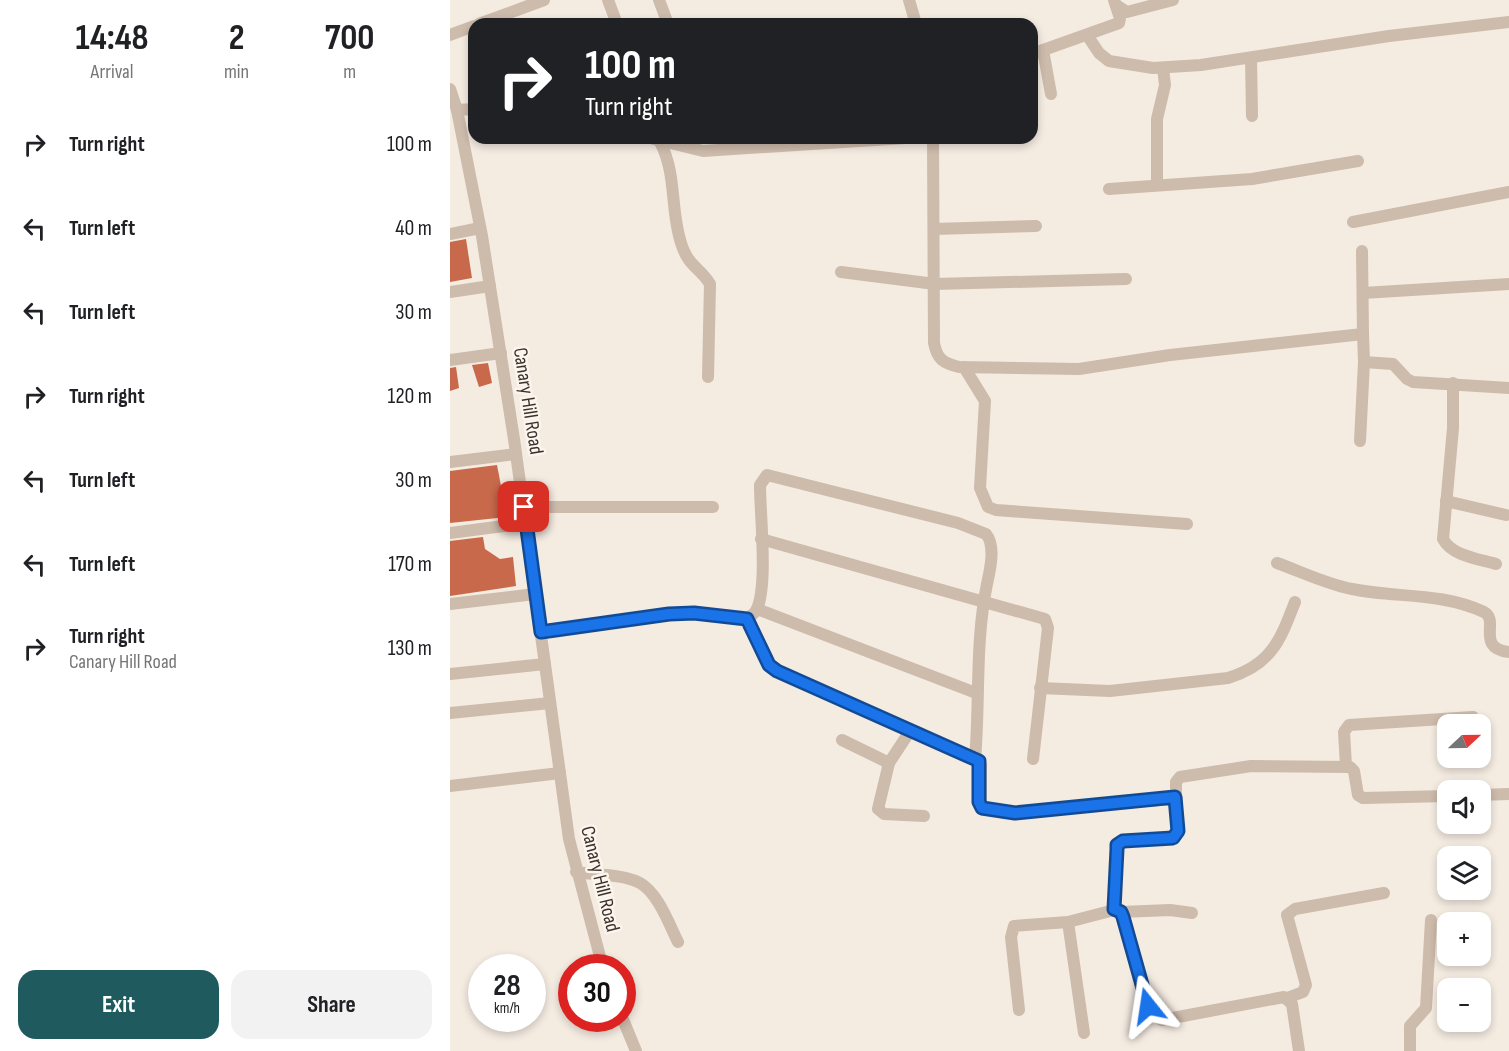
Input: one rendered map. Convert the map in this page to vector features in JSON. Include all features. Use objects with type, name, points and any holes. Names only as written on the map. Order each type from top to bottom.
[{"type":"street","points":[[495,18],[544,0]]},
{"type":"street","points":[[608,0],[614,18]]},
{"type":"street","points":[[659,0],[666,18]]},
{"type":"street","points":[[909,0],[914,18]]},
{"type":"street","points":[[1115,3],[1127,12],[1173,0]]},
{"type":"street","points":[[1038,52],[1119,23],[1120,18],[1115,3]]},
{"type":"street","points":[[1088,35],[1099,53],[1109,61],[1124,65],[1163,68],[1201,66],[1397,34],[1509,22]]},
{"type":"street","points":[[450,35],[468,28]]},
{"type":"street","points":[[1038,55],[1051,94]]},
{"type":"street","points":[[1251,58],[1252,116]]},
{"type":"street","points":[[1157,185],[1157,119],[1165,85],[1163,68]]},
{"type":"street","name":"Canary Hill Road","points":[[450,89],[457,111],[455,126],[480,228],[501,353],[576,872],[599,954]]},
{"type":"street","points":[[457,111],[468,110]]},
{"type":"street","points":[[658,144],[668,157],[674,217],[681,243],[689,262],[710,284],[708,377]]},
{"type":"street","points":[[674,144],[703,150],[804,144]]},
{"type":"street","points":[[933,144],[936,352],[942,362],[964,367],[1079,369],[1363,334]]},
{"type":"street","points":[[1109,189],[1252,178],[1358,161]]},
{"type":"street","points":[[1353,222],[1509,192]]},
{"type":"street","points":[[934,229],[1036,226]]},
{"type":"street","points":[[450,234],[480,228]]},
{"type":"street","points":[[1360,441],[1364,362],[1362,251]]},
{"type":"street","points":[[841,272],[934,284],[1126,279]]},
{"type":"street","points":[[1363,293],[1509,284]]},
{"type":"street","points":[[450,292],[490,286]]},
{"type":"street","points":[[450,360],[501,353]]},
{"type":"street","points":[[1364,362],[1388,362],[1413,382],[1509,388]]},
{"type":"street","points":[[964,367],[985,401],[986,416],[980,488],[988,507],[996,510],[1188,524]]},
{"type":"street","points":[[1453,384],[1453,428],[1442,532],[1448,547],[1496,564]]},
{"type":"street","points":[[450,462],[516,454]]},
{"type":"street","points":[[747,619],[757,609],[762,573],[760,485],[764,477],[772,474],[958,523],[984,533],[990,540],[989,573],[983,603],[976,693],[975,760]]},
{"type":"street","points":[[1446,501],[1506,515]]},
{"type":"street","points":[[524,507],[713,507]]},
{"type":"street","points":[[450,533],[526,524]]},
{"type":"street","points":[[761,539],[1043,618],[1048,628],[1033,759]]},
{"type":"street","points":[[1277,563],[1353,589],[1438,597],[1485,612],[1491,621],[1489,639],[1494,646],[1509,652]]},
{"type":"street","points":[[450,604],[535,594]]},
{"type":"street","points":[[1040,688],[1110,691],[1228,678],[1244,673],[1273,651],[1295,602]]},
{"type":"street","points":[[757,609],[976,693]]},
{"type":"street","points":[[541,632],[669,614],[694,613],[747,619]]},
{"type":"street","points":[[747,619],[769,665],[777,671],[975,760],[981,765],[980,804],[982,808],[995,812],[1015,813],[1175,797]]},
{"type":"street","points":[[450,674],[545,664]]},
{"type":"street","points":[[450,713],[550,703]]},
{"type":"street","points":[[1346,766],[1344,732],[1349,725],[1437,719]]},
{"type":"street","points":[[910,731],[889,763],[881,790],[880,811],[924,816]]},
{"type":"street","points":[[842,740],[889,763]]},
{"type":"street","points":[[1384,893],[1295,909],[1287,915],[1306,985],[1303,992],[1287,998],[1157,1020],[1150,1013],[1118,911],[1117,845],[1123,841],[1173,838],[1178,831],[1176,782],[1182,776],[1251,766],[1346,766],[1354,771],[1358,795],[1361,798],[1437,796]]},
{"type":"street","points":[[450,786],[560,772]]},
{"type":"street","points":[[1491,795],[1509,794]]},
{"type":"street","points":[[576,872],[632,880],[642,884],[651,893],[678,942]]},
{"type":"street","points":[[1019,1010],[1011,937],[1014,926],[1068,922],[1118,911],[1170,910],[1192,913]]},
{"type":"street","points":[[1410,1051],[1410,1026],[1425,1008],[1431,920]]},
{"type":"street","points":[[1068,922],[1084,1032]]},
{"type":"street","points":[[1287,998],[1292,1004],[1299,1051]]},
{"type":"street","points":[[628,1032],[636,1051]]},
{"type":"building","points":[[466,239],[472,278],[450,282],[450,242]]},
{"type":"building","points":[[488,363],[492,383],[479,387],[472,365]]},
{"type":"building","points":[[456,367],[459,388],[450,391],[450,368]]},
{"type":"building","points":[[497,465],[507,517],[450,523],[450,471]]},
{"type":"building","points":[[483,537],[485,549],[500,559],[513,557],[516,586],[450,596],[450,541]]},
{"type":"route","points":[[524,507],[541,632],[669,614],[694,613],[747,619],[769,665],[777,671],[979,761],[981,765],[979,802],[982,808],[995,812],[1015,813],[1175,797],[1178,831],[1176,836],[1169,840],[1123,841],[1117,845],[1114,909],[1118,909],[1123,917],[1148,1006]]}]
